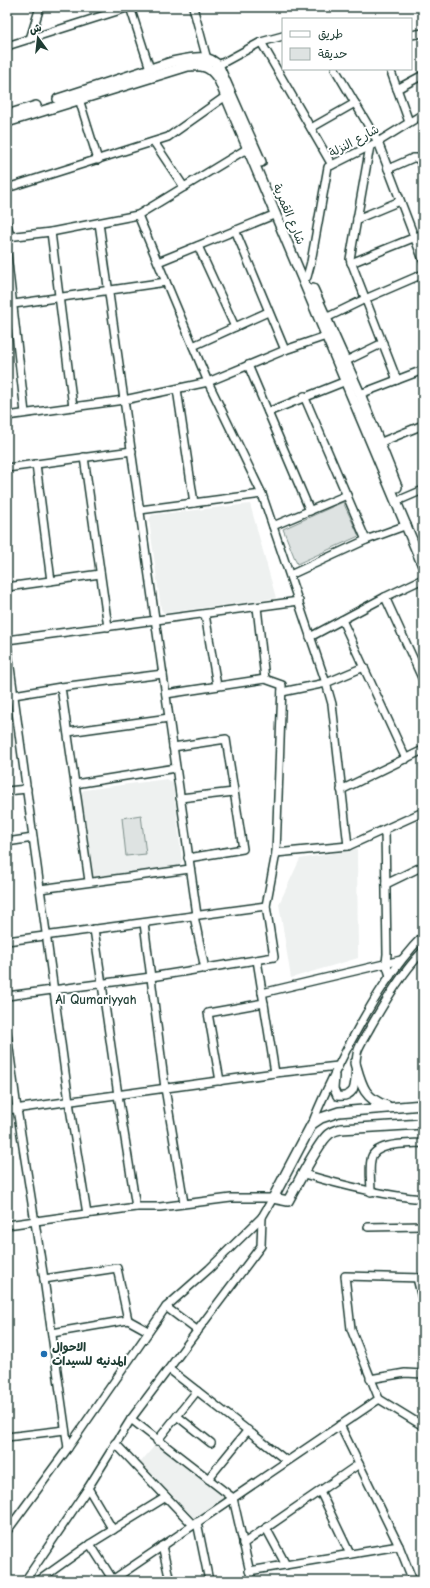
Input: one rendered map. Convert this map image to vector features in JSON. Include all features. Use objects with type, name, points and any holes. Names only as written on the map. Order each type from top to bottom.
[{"type":"street","points":[[30,39],[40,7]]},
{"type":"street","points":[[7,46],[130,7],[150,69]]},
{"type":"street","points":[[193,7],[211,65],[255,147],[280,213],[360,394],[423,551]]},
{"type":"street","points":[[412,35],[423,33]]},
{"type":"street","points":[[7,122],[188,66],[211,65],[261,42],[282,36]]},
{"type":"street","points":[[261,42],[332,165]]},
{"type":"street","points":[[7,115],[150,69],[185,60],[211,65]]},
{"type":"street","name":"شارع القمرية","points":[[211,65],[226,96],[276,214],[423,566]]},
{"type":"street","points":[[336,70],[378,142],[423,260]]},
{"type":"street","points":[[390,70],[409,122]]},
{"type":"street","points":[[397,89],[423,75]]},
{"type":"street","points":[[7,188],[168,137],[226,96]]},
{"type":"street","points":[[78,99],[98,160]]},
{"type":"street","points":[[311,128],[355,103]]},
{"type":"street","name":"شارع النزلة","points":[[307,277],[312,262],[328,167],[378,142],[423,114]]},
{"type":"street","points":[[154,142],[184,187]]},
{"type":"street","points":[[370,146],[350,259],[397,380]]},
{"type":"street","points":[[7,224],[9,236],[51,232],[138,215],[248,148]]},
{"type":"street","points":[[388,169],[417,158],[421,162],[423,169]]},
{"type":"street","points":[[357,219],[400,201]]},
{"type":"street","points":[[158,262],[276,214]]},
{"type":"street","points":[[138,215],[208,382],[262,494],[299,601],[332,704],[348,846]]},
{"type":"street","points":[[99,222],[166,694],[195,915],[205,969]]},
{"type":"street","points":[[236,230],[268,312],[285,350]]},
{"type":"street","points":[[51,232],[73,407]]},
{"type":"street","points":[[351,262],[423,234]]},
{"type":"street","points":[[198,246],[235,327]]},
{"type":"street","points":[[7,254],[10,304],[25,413]]},
{"type":"street","points":[[326,318],[423,274]]},
{"type":"street","points":[[10,304],[166,282]]},
{"type":"street","points":[[193,346],[268,312]]},
{"type":"street","points":[[7,416],[124,400],[208,382],[285,350],[326,336]]},
{"type":"street","points":[[346,361],[383,343]]},
{"type":"street","points":[[248,366],[310,511]]},
{"type":"street","points":[[360,394],[423,370]]},
{"type":"street","points":[[268,412],[304,396],[346,381]]},
{"type":"street","points":[[176,389],[194,503]]},
{"type":"street","points":[[304,396],[366,540]]},
{"type":"street","points":[[379,443],[423,425]]},
{"type":"street","points":[[7,468],[132,451]]},
{"type":"street","points":[[84,457],[108,627]]},
{"type":"street","points":[[36,464],[51,581]]},
{"type":"street","points":[[402,499],[423,490]]},
{"type":"street","points":[[140,510],[262,494]]},
{"type":"street","points":[[273,526],[347,495]]},
{"type":"street","points":[[290,575],[366,540],[407,525]]},
{"type":"street","points":[[7,587],[100,574]]},
{"type":"street","points":[[310,637],[385,596],[423,578]]},
{"type":"street","points":[[385,596],[423,680]]},
{"type":"street","points":[[7,640],[299,601]]},
{"type":"street","points":[[257,607],[265,679]]},
{"type":"street","points":[[205,614],[217,686]]},
{"type":"street","points":[[342,620],[406,759]]},
{"type":"street","points":[[7,645],[11,690],[27,790],[87,1214]]},
{"type":"street","points":[[282,692],[326,683],[364,667]]},
{"type":"street","points":[[11,690],[62,687],[163,674]]},
{"type":"street","points":[[7,996],[151,977],[274,957],[266,906],[276,853],[282,685],[265,679],[166,694]]},
{"type":"street","points":[[62,687],[89,881]]},
{"type":"street","points":[[68,732],[169,718]]},
{"type":"street","points":[[173,747],[226,739],[243,849],[188,858]]},
{"type":"street","points":[[342,790],[423,750]]},
{"type":"street","points":[[75,784],[176,768]]},
{"type":"street","points":[[7,791],[27,790]]},
{"type":"street","points":[[180,798],[234,792]]},
{"type":"street","points":[[276,853],[348,846],[423,812]]},
{"type":"street","points":[[385,830],[386,963],[390,976]]},
{"type":"street","points":[[7,842],[33,838]]},
{"type":"street","points":[[386,884],[423,866]]},
{"type":"street","points":[[40,888],[190,869]]},
{"type":"street","points":[[7,941],[266,906]]},
{"type":"street","points":[[144,922],[165,1088],[184,1203]]},
{"type":"street","points":[[94,929],[136,1207]]},
{"type":"street","points":[[7,1531],[68,1448],[166,1307],[209,1269],[262,1217],[312,1124],[324,1093],[363,1019],[401,960],[423,936]]},
{"type":"street","points":[[338,1066],[334,1078],[334,1089],[337,1096],[342,1097],[348,1095],[353,1090],[355,1063],[358,1049],[386,1001],[413,962],[423,951]]},
{"type":"street","points":[[257,960],[275,1073]]},
{"type":"street","points":[[262,992],[401,960]]},
{"type":"street","points":[[220,1081],[208,1013],[264,1003]]},
{"type":"street","points":[[7,1033],[17,1109],[36,1222],[68,1448]]},
{"type":"street","points":[[355,1063],[363,1087],[368,1096],[376,1103],[390,1108]]},
{"type":"street","points":[[7,1110],[275,1073],[338,1066]]},
{"type":"street","points":[[312,1124],[321,1118],[338,1112],[423,1106]]},
{"type":"street","points":[[7,1225],[136,1207],[160,1207],[231,1198],[273,1198],[288,1201],[320,1144],[328,1134],[341,1129],[423,1124]]},
{"type":"street","points":[[371,1192],[371,1159],[374,1153],[380,1148],[387,1146],[423,1143]]},
{"type":"street","points":[[304,1174],[371,1192],[423,1199]]},
{"type":"street","points":[[25,1581],[88,1488],[115,1443],[131,1420],[261,1246],[262,1217]]},
{"type":"street","points":[[368,1228],[423,1226]]},
{"type":"street","points":[[44,1279],[118,1268],[128,1320]]},
{"type":"street","points":[[421,1423],[379,1399],[352,1329],[345,1276],[420,1278],[423,1302]]},
{"type":"street","points":[[166,1307],[198,1331]]},
{"type":"street","points":[[52,1333],[128,1320],[148,1331]]},
{"type":"street","points":[[169,1369],[287,1461]]},
{"type":"street","points":[[370,1379],[405,1373],[423,1374]]},
{"type":"street","points":[[157,1441],[196,1391]]},
{"type":"street","points":[[90,1544],[112,1580],[379,1399]]},
{"type":"street","points":[[177,1416],[211,1443]]},
{"type":"street","points":[[131,1420],[233,1498],[252,1581]]},
{"type":"street","points":[[340,1425],[399,1546],[414,1581]]},
{"type":"street","points":[[7,1437],[66,1430]]},
{"type":"street","points":[[208,1480],[248,1430]]},
{"type":"street","points":[[115,1443],[166,1497],[195,1524],[209,1581]]},
{"type":"street","points":[[243,1544],[359,1464]]},
{"type":"street","points":[[88,1488],[113,1530]]},
{"type":"street","points":[[320,1491],[350,1554]]},
{"type":"street","points":[[38,1581],[90,1544],[166,1497]]},
{"type":"street","points":[[266,1528],[286,1565]]},
{"type":"street","points":[[162,1546],[170,1581]]},
{"type":"street","points":[[249,1571],[399,1546]]},
{"type":"shaded area","points":[[250,504],[276,598],[164,613],[161,609],[149,520],[152,515]]},
{"type":"shaded area","points":[[167,779],[173,783],[182,862],[179,865],[95,877],[91,874],[80,794],[84,790]]},
{"type":"shaded area","points":[[357,849],[358,958],[291,978],[279,904],[300,859]]},
{"type":"shaded area","points":[[156,1444],[228,1498],[196,1520],[140,1463]]},
{"type":"green space","points":[[343,502],[359,536],[297,564],[283,529]]},
{"type":"green space","points":[[141,815],[146,854],[126,856],[122,818]]},
{"type":"place","name":"الاحوال المدنيه للسيدات","points":[[44,1354]]},
{"type":"district","name":"Al Qumariyyah","points":[[96,999]]}]
